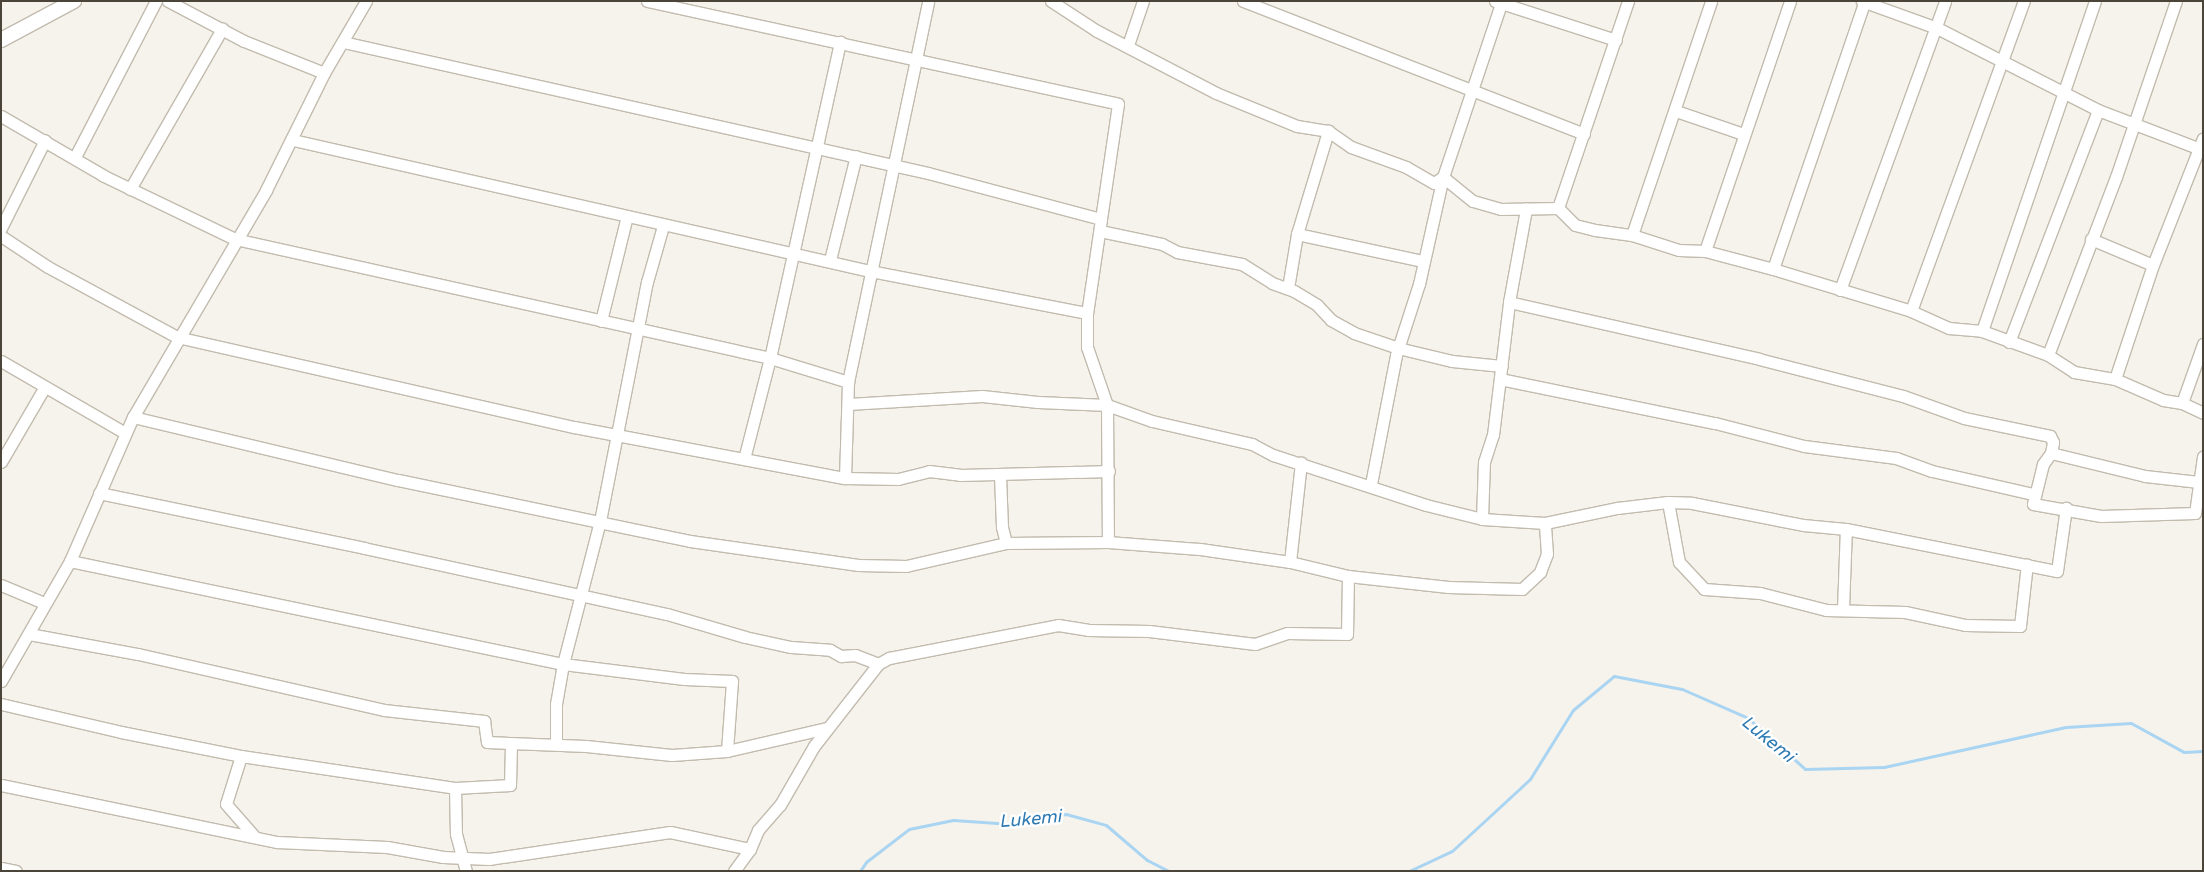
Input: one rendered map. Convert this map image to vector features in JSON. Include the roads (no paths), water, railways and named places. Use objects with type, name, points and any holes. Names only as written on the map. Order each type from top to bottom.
[{"type":"street","points":[[1,40],[74,1]]},
{"type":"street","points":[[75,157],[156,1]]},
{"type":"street","points":[[168,1],[244,41],[324,73]]},
{"type":"street","points":[[1,681],[29,634],[44,603],[70,561],[133,417],[177,337],[293,140],[324,73],[366,1]]},
{"type":"street","points":[[647,1],[840,42],[1063,95],[1118,104],[1106,168],[1101,225],[1087,313],[1087,348],[1107,405],[1108,542]]},
{"type":"street","points":[[845,478],[848,382],[892,166],[918,60],[928,1]]},
{"type":"street","points":[[1052,1],[1097,30],[1216,93],[1297,126],[1328,131],[1351,148],[1406,168],[1434,183],[1443,177]]},
{"type":"street","points":[[1128,45],[1143,1]]},
{"type":"street","points":[[1243,1],[1469,91],[1584,134]]},
{"type":"street","points":[[1558,208],[1628,1]]},
{"type":"street","points":[[1632,235],[1676,110],[1711,1]]},
{"type":"street","points":[[1704,251],[1790,1]]},
{"type":"street","points":[[1840,290],[1946,1]]},
{"type":"street","points":[[1911,311],[2024,1]]},
{"type":"street","points":[[1982,331],[2095,1]]},
{"type":"street","points":[[2048,355],[2133,125],[2176,1]]},
{"type":"street","points":[[1371,484],[1398,348],[1419,284],[1422,261],[1443,177],[1499,2],[1616,40]]},
{"type":"street","points":[[1773,269],[1864,2],[1936,28],[2064,94],[2133,125],[2201,146],[2153,265],[2115,379]]},
{"type":"street","points":[[130,189],[222,29]]},
{"type":"street","points":[[343,42],[856,156],[892,166],[1101,225],[1162,244],[1177,252],[1242,264],[1272,283],[1288,288],[1354,333],[1398,348],[1452,361],[1502,366]]},
{"type":"street","points":[[744,459],[770,358],[840,42]]},
{"type":"street","points":[[1676,110],[1743,134]]},
{"type":"street","points":[[2009,342],[2098,110]]},
{"type":"street","points":[[1,116],[130,189],[235,239],[770,358],[848,382]]},
{"type":"street","points":[[1288,288],[1297,234],[1328,131]]},
{"type":"street","points":[[1,228],[44,140]]},
{"type":"street","points":[[293,140],[627,216],[663,226],[830,260],[870,271],[1087,313]]},
{"type":"street","points":[[830,260],[856,156]]},
{"type":"street","points":[[1443,177],[1473,201],[1500,209],[1558,208],[1575,225],[1632,235],[1679,250],[1704,251],[1773,269],[1911,311],[1949,328],[1982,331],[2048,355],[2074,372],[2115,379],[2162,400],[2182,403],[2203,413]]},
{"type":"street","points":[[1482,518],[1484,462],[1493,436],[1509,302],[1526,209]]},
{"type":"street","points":[[601,321],[627,216]]},
{"type":"street","points":[[556,744],[556,704],[562,664],[600,521],[647,282],[663,226]]},
{"type":"street","points":[[1297,234],[1422,261]]},
{"type":"street","points":[[1,236],[48,267],[177,337],[617,435],[845,478],[898,479],[929,471],[1000,474],[1108,471]]},
{"type":"street","points":[[2091,239],[2153,265]]},
{"type":"street","points":[[1509,302],[1768,362],[1903,396],[1964,418],[2050,436],[2053,442],[2051,453],[2043,464],[2033,494],[2033,504],[2066,508],[2101,516],[2195,513],[2203,458]]},
{"type":"street","points":[[2182,403],[2203,344]]},
{"type":"street","points":[[1,361],[44,388],[125,433]]},
{"type":"street","points":[[1500,379],[1714,423],[1804,446],[1896,458],[1932,471],[2033,494]]},
{"type":"street","points":[[1,462],[44,388]]},
{"type":"street","points":[[848,404],[982,396],[1030,402],[1107,405],[1152,421],[1252,444],[1300,463],[1371,484],[1426,505],[1482,518],[1545,523],[1668,502],[1692,503],[1803,525],[1846,528],[2057,570],[2066,508]]},
{"type":"street","points":[[133,417],[369,473],[600,521],[756,553],[858,566],[906,566],[1006,543],[1108,542],[1200,549],[1290,562],[1348,576],[1448,587],[1522,589],[1540,572],[1547,554],[1545,523]]},
{"type":"street","points":[[2051,453],[2145,476],[2199,482]]},
{"type":"street","points":[[1290,562],[1300,463]]},
{"type":"street","points":[[1000,474],[1002,527],[1006,543]]},
{"type":"street","points":[[99,494],[667,614],[745,637],[791,647],[830,650],[841,656],[855,655],[878,664]]},
{"type":"street","points":[[1668,502],[1679,562],[1704,589],[1760,593],[1810,607],[1905,612],[1965,626],[2020,626],[2027,564]]},
{"type":"street","points":[[1843,609],[1846,528]]},
{"type":"street","points":[[70,561],[562,664],[684,679],[732,681],[727,751]]},
{"type":"street","points":[[734,871],[750,850],[758,830],[780,805],[827,728],[878,664],[889,658],[954,644],[976,642],[1000,634],[1058,625],[1088,630],[1149,630],[1255,644],[1287,633],[1347,634],[1348,576]]},
{"type":"street","points":[[1,585],[44,603]]},
{"type":"street","points":[[29,634],[138,654],[384,710],[484,721],[487,742],[556,744],[672,755],[727,751],[827,728]]},
{"type":"street","points":[[1,704],[120,732],[241,756],[455,788],[510,785],[511,743]]},
{"type":"street","points":[[241,756],[226,804],[255,837]]},
{"type":"street","points":[[1,785],[276,842],[387,847],[463,858],[489,859],[551,852],[670,832],[750,850]]},
{"type":"street","points":[[455,788],[456,834],[466,871]]},
{"type":"street","points":[[1,868],[16,871]]},
{"type":"waterway","name":"Lukemi","points":[[1409,871],[1452,851],[1530,779],[1573,710],[1614,676],[1682,689],[1748,718],[1805,769],[1884,767],[2066,727],[2131,723],[2184,752],[2203,751]]},
{"type":"waterway","name":"Lukemi","points":[[860,871],[866,862],[909,829],[953,820],[1012,824],[1066,814],[1106,825],[1147,860],[1169,871]]}]
